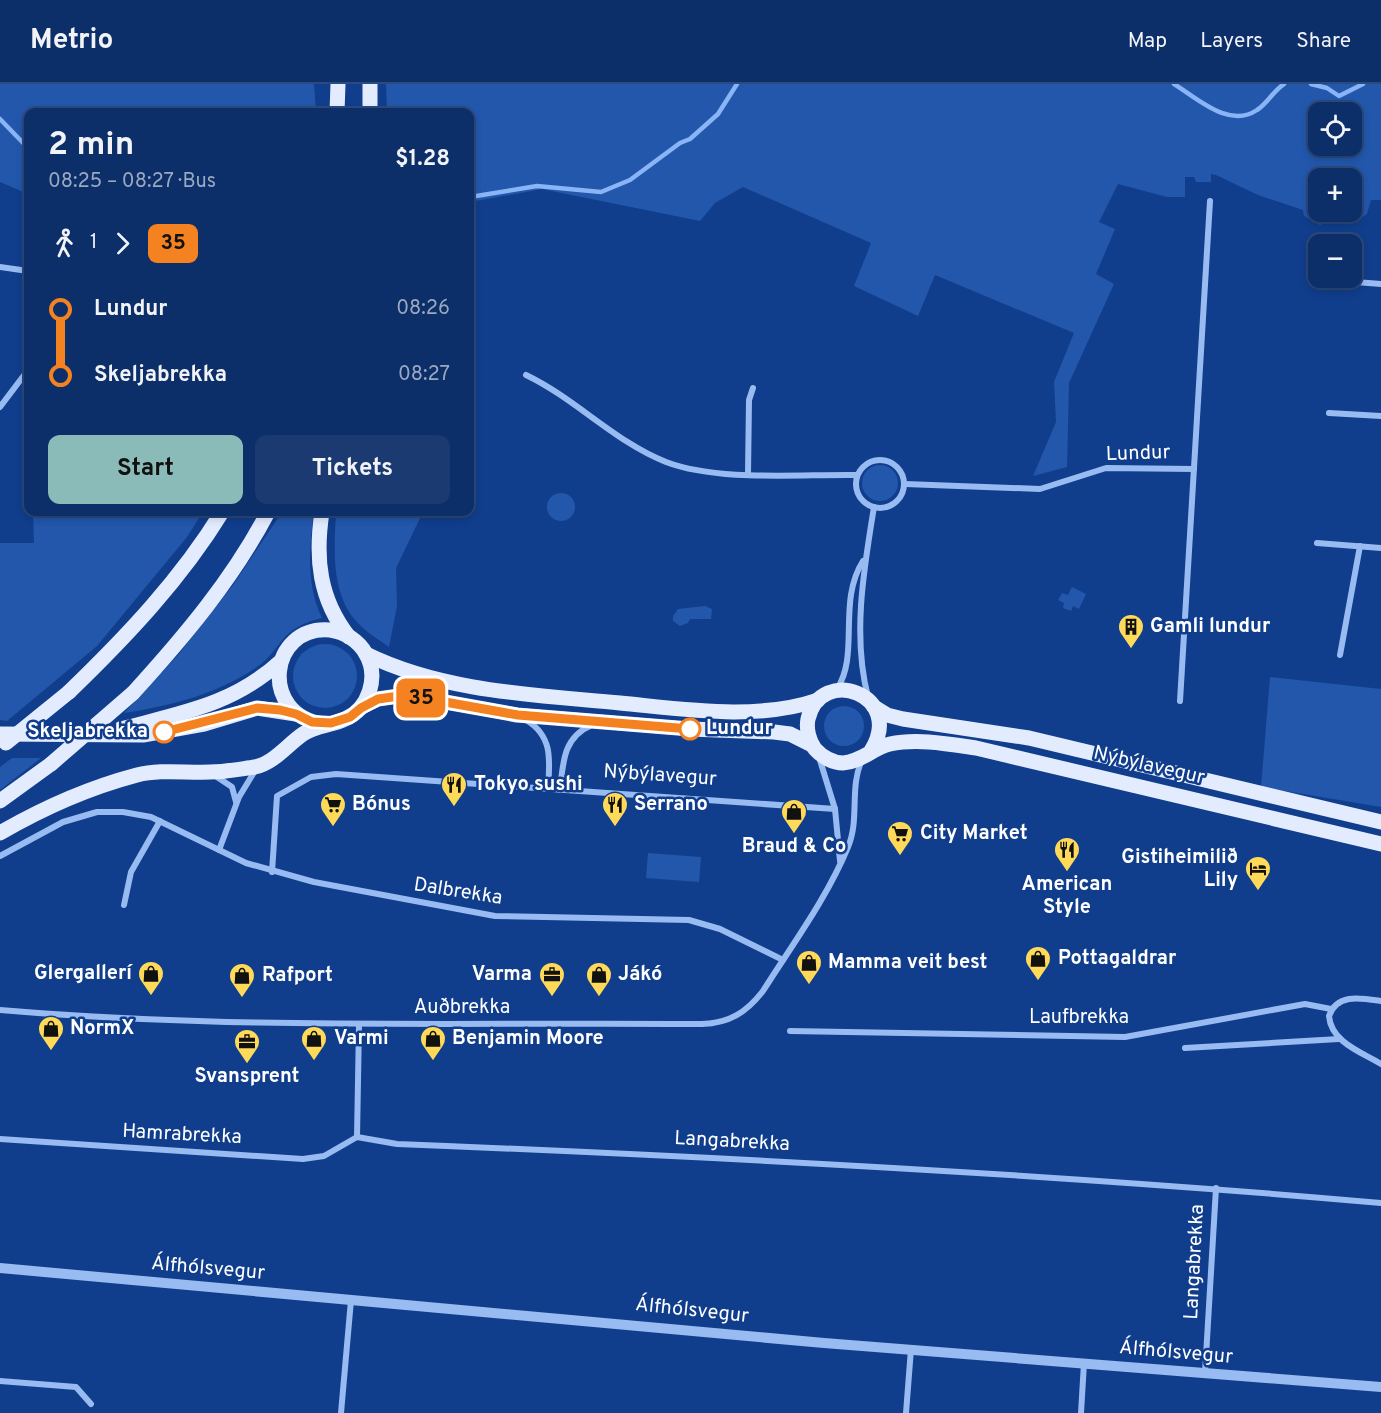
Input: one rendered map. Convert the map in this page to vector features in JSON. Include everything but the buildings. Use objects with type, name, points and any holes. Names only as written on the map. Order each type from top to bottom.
[{"type":"main road","points":[[337,108],[338,84]]},
{"type":"main road","points":[[370,84],[371,108]]},
{"type":"main road","points":[[2,743],[69,692],[142,619],[191,558],[219,516]]},
{"type":"main road","points":[[0,801],[51,764],[133,693],[185,635],[221,588],[266,516]]},
{"type":"main road","points":[[0,833],[36,812],[93,788],[131,777],[152,773],[209,772],[258,766],[277,756],[304,733],[324,724],[344,720],[378,699],[406,695],[518,715],[790,734],[814,747],[830,760],[842,763],[867,754],[880,729],[871,703],[859,693],[836,691],[818,700],[784,709],[755,711],[649,706],[524,694],[414,674],[366,654],[349,636],[332,612],[322,586],[319,555],[322,516]]},
{"type":"main road","points":[[106,733],[233,697],[260,681],[281,661],[297,639],[314,632],[332,630],[349,636]]},
{"type":"main road","points":[[361,708],[369,694],[372,678],[366,654]]},
{"type":"main road","points":[[281,661],[279,678],[282,694],[296,714]]},
{"type":"main road","points":[[814,747],[807,722],[818,700]]},
{"type":"main road","name":"Nýbýlavegur","points":[[871,703],[887,715],[903,719],[989,730],[1040,740],[1381,822]]},
{"type":"main road","points":[[2,743],[48,733],[143,735],[176,730],[257,708],[296,714],[312,722],[324,724]]},
{"type":"main road","name":"Nýbýlavegur","points":[[867,754],[891,744],[915,742],[976,748],[1381,844]]},
{"type":"street","name":"Lundur","points":[[1180,701],[1210,201]]},
{"type":"street","points":[[0,267],[24,271]]},
{"type":"street","points":[[1362,282],[1381,284]]},
{"type":"street","points":[[0,407],[24,375]]},
{"type":"street","points":[[526,375],[568,399],[625,440],[666,462],[702,472],[857,475]]},
{"type":"street","points":[[748,474],[749,400],[753,388]]},
{"type":"street","points":[[1329,412],[1381,416]]},
{"type":"street","points":[[873,460],[888,460],[900,469],[905,483],[904,491],[895,503],[881,508],[874,507],[860,498],[856,483],[857,475],[867,463],[873,460]]},
{"type":"street","name":"Lundur","points":[[905,483],[1040,489],[1106,468],[1194,469]]},
{"type":"street","points":[[871,703],[865,687],[862,635],[864,560],[874,507]]},
{"type":"street","points":[[1317,543],[1381,548]]},
{"type":"street","points":[[1340,655],[1360,546]]},
{"type":"street","points":[[836,691],[841,683],[846,663],[850,594],[856,573],[864,560]]},
{"type":"street","points":[[518,715],[537,727],[549,747],[548,789]]},
{"type":"street","points":[[560,790],[563,762],[570,741],[584,729],[600,722]]},
{"type":"street","points":[[814,747],[835,809],[840,862]]},
{"type":"street","name":"Auðbrekka","points":[[0,1010],[111,1019],[359,1025],[717,1023],[730,1020],[753,1005],[783,960],[840,862],[853,833],[856,775],[867,754]]},
{"type":"street","points":[[0,856],[63,822],[97,812],[123,812],[160,821],[219,850],[237,803],[258,766]]},
{"type":"street","points":[[209,772],[232,787],[237,803]]},
{"type":"street","name":"Nýbýlavegur","points":[[272,872],[277,796],[311,777],[336,774],[835,809]]},
{"type":"street","points":[[124,905],[131,872],[160,821]]},
{"type":"street","name":"Dalbrekka","points":[[219,850],[272,872],[408,902],[495,916],[688,920],[720,929],[783,960]]},
{"type":"street","points":[[1381,1001],[1348,998],[1331,1009],[1329,1025],[1339,1039],[1381,1064]]},
{"type":"street","name":"Laufbrekka","points":[[790,1031],[1125,1037],[1305,1004],[1331,1009]]},
{"type":"street","points":[[357,1137],[359,1025]]},
{"type":"street","points":[[1185,1048],[1339,1039]]},
{"type":"street","name":"Hamrabrekka","points":[[0,1139],[303,1159],[324,1156],[357,1137]]},
{"type":"street","name":"Langabrekka","points":[[357,1137],[397,1144],[875,1166],[1216,1188],[1381,1203]]},
{"type":"street","name":"Langabrekka","points":[[1205,1374],[1216,1188]]},
{"type":"street","name":"Álfhólsvegur","points":[[0,1268],[911,1349],[1381,1387]]},
{"type":"street","points":[[341,1413],[351,1300]]},
{"type":"street","points":[[906,1413],[911,1349]]},
{"type":"street","points":[[1081,1413],[1084,1363]]},
{"type":"street","points":[[0,1381],[76,1387],[91,1404]]},
{"type":"shaded area","points":[[0,84],[314,84],[316,108],[24,108],[24,192],[0,182]]},
{"type":"shaded area","points":[[386,84],[1381,84],[1381,200],[1371,200],[1367,214],[1362,218],[1362,168],[1308,168],[1308,218],[1304,216],[1303,210],[1258,195],[1211,174],[1211,182],[1196,182],[1194,177],[1185,177],[1185,197],[1167,197],[1118,184],[1099,222],[1115,229],[1096,274],[1114,284],[1069,383],[1067,467],[1033,476],[1056,422],[1054,382],[1074,333],[935,275],[918,316],[854,286],[871,243],[743,187],[715,203],[700,221],[542,189],[474,201],[474,108],[387,108]]},
{"type":"shaded area","points":[[880,465],[892,471],[898,483],[892,495],[880,501],[868,495],[862,483],[868,471]]},
{"type":"shaded area","points":[[561,493],[571,497],[575,507],[571,517],[561,521],[551,517],[547,507],[551,497]]},
{"type":"shaded area","points":[[33,516],[200,516],[187,537],[97,646],[7,721],[0,720],[0,543],[34,543]]},
{"type":"shaded area","points":[[279,516],[314,516],[310,552],[311,580],[322,618],[296,628],[282,640],[264,662],[224,686],[175,703],[124,713],[178,655],[233,585]]},
{"type":"shaded area","points":[[336,516],[421,516],[396,568],[397,606],[389,647],[368,633],[352,616],[344,603],[336,573]]},
{"type":"shaded area","points":[[1072,587],[1086,594],[1079,609],[1073,606],[1071,611],[1063,608],[1064,603],[1058,600],[1062,593],[1068,595]]},
{"type":"shaded area","points":[[705,606],[712,609],[711,619],[690,619],[688,623],[680,626],[673,621],[673,616],[678,609]]},
{"type":"shaded area","points":[[325,644],[337,646],[348,653],[355,664],[357,676],[355,688],[348,699],[337,706],[325,708],[313,706],[302,699],[295,688],[293,676],[295,664],[302,653],[313,646]]},
{"type":"shaded area","points":[[1270,677],[1381,689],[1381,807],[1261,787]]},
{"type":"shaded area","points":[[844,706],[858,712],[864,726],[858,740],[844,746],[830,740],[824,726],[830,712]]},
{"type":"shaded area","points":[[12,758],[41,758],[0,790],[0,767]]},
{"type":"shaded area","points":[[648,853],[701,857],[699,882],[646,878]]},
{"type":"waterway","points":[[474,196],[537,186],[601,192],[630,180],[680,143],[690,139],[718,114],[737,84]]},
{"type":"waterway","points":[[1174,84],[1214,109],[1235,116],[1246,115],[1257,110],[1284,84]]},
{"type":"waterway","points":[[1311,84],[1327,88],[1339,96],[1363,84]]},
{"type":"waterway","points":[[0,119],[24,144]]},
{"type":"bus line","name":"35","points":[[164,732],[204,724],[235,712],[257,708],[296,714],[312,722],[331,723],[350,717],[378,699],[406,695],[518,715],[690,729]]},
{"type":"place","name":"Gamli lundur","points":[[1131,650]]},
{"type":"place","name":"Lundur","points":[[690,729]]},
{"type":"place","name":"Skeljabrekka","points":[[164,732]]},
{"type":"place","name":"Tokyo sushi","points":[[454,808]]},
{"type":"place","name":"Bónus","points":[[333,828]]},
{"type":"place","name":"Serrano","points":[[615,828]]},
{"type":"place","name":"Braud & Co","points":[[794,835]]},
{"type":"place","name":"City Market","points":[[900,857]]},
{"type":"place","name":"American Style","points":[[1067,873]]},
{"type":"place","name":"Gistiheimilið Lily","points":[[1258,892]]},
{"type":"place","name":"Pottagaldrar","points":[[1038,982]]},
{"type":"place","name":"Mamma veit best","points":[[809,986]]},
{"type":"place","name":"Glergallerí","points":[[151,997]]},
{"type":"place","name":"Varma","points":[[552,998]]},
{"type":"place","name":"Jákó","points":[[599,998]]},
{"type":"place","name":"Rafport","points":[[242,999]]},
{"type":"place","name":"NormX","points":[[51,1052]]},
{"type":"place","name":"Varmi","points":[[314,1062]]},
{"type":"place","name":"Benjamin Moore","points":[[433,1062]]},
{"type":"place","name":"Svansprent","points":[[247,1065]]}]
